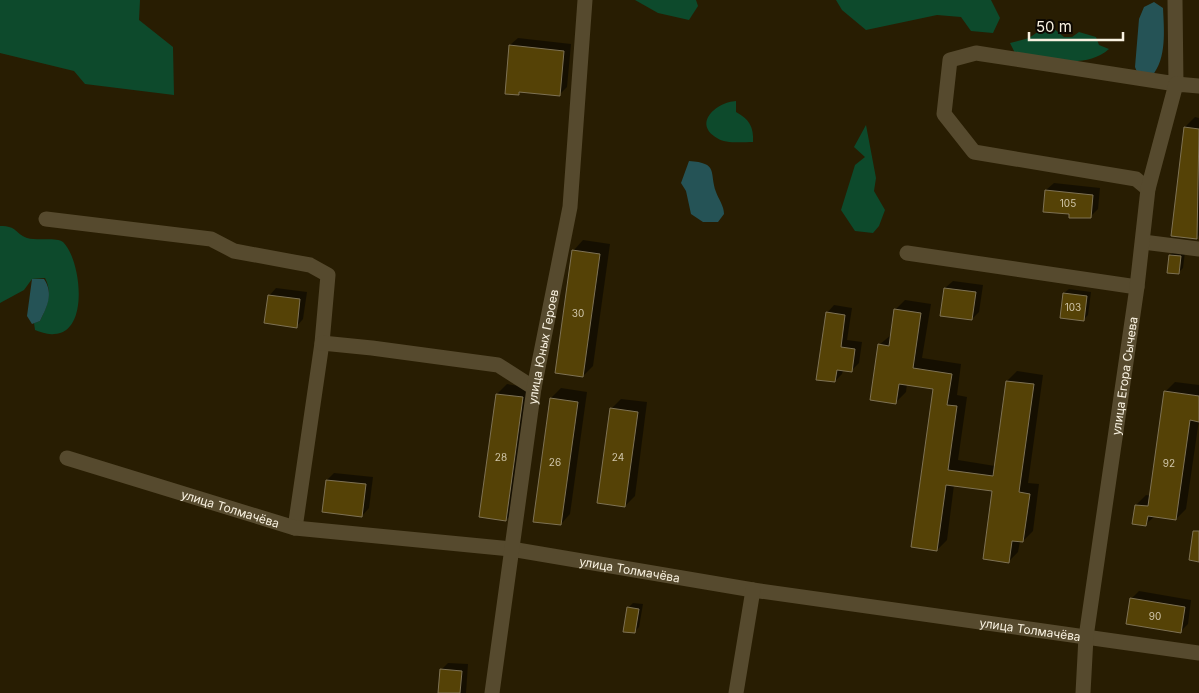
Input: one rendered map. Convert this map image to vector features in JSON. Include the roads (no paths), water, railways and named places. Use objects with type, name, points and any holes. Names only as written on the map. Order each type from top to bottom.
[{"type":"street","name":"улица Юных Героев","points":[[492,693],[534,388],[570,207],[585,0]]},
{"type":"street","name":"улица Егора Сычева","points":[[1083,693],[1086,637],[1137,287],[1148,189],[1176,84],[1175,0]]},
{"type":"street","points":[[1148,189],[1136,180],[974,152],[944,114],[950,60],[976,52],[1199,86]]},
{"type":"street","points":[[46,219],[211,239],[234,252],[310,265],[328,275],[322,344],[295,528]]},
{"type":"street","points":[[1143,242],[1199,249]]},
{"type":"street","points":[[907,252],[1137,287]]},
{"type":"street","points":[[322,344],[372,348],[498,365],[534,388]]},
{"type":"street","name":"улица Толмачёва","points":[[67,458],[295,528],[511,549],[753,590],[1199,653]]},
{"type":"street","points":[[736,693],[753,590]]},
{"type":"water","points":[[1154,2],[1163,8],[1164,44],[1157,69],[1152,76],[1137,72],[1135,67],[1139,19],[1144,7]]},
{"type":"water","points":[[689,161],[705,164],[711,170],[716,192],[724,211],[718,222],[703,222],[691,214],[686,191],[681,183]]},
{"type":"water","points":[[32,279],[44,279],[49,295],[47,306],[40,321],[32,324],[27,316]]}]
